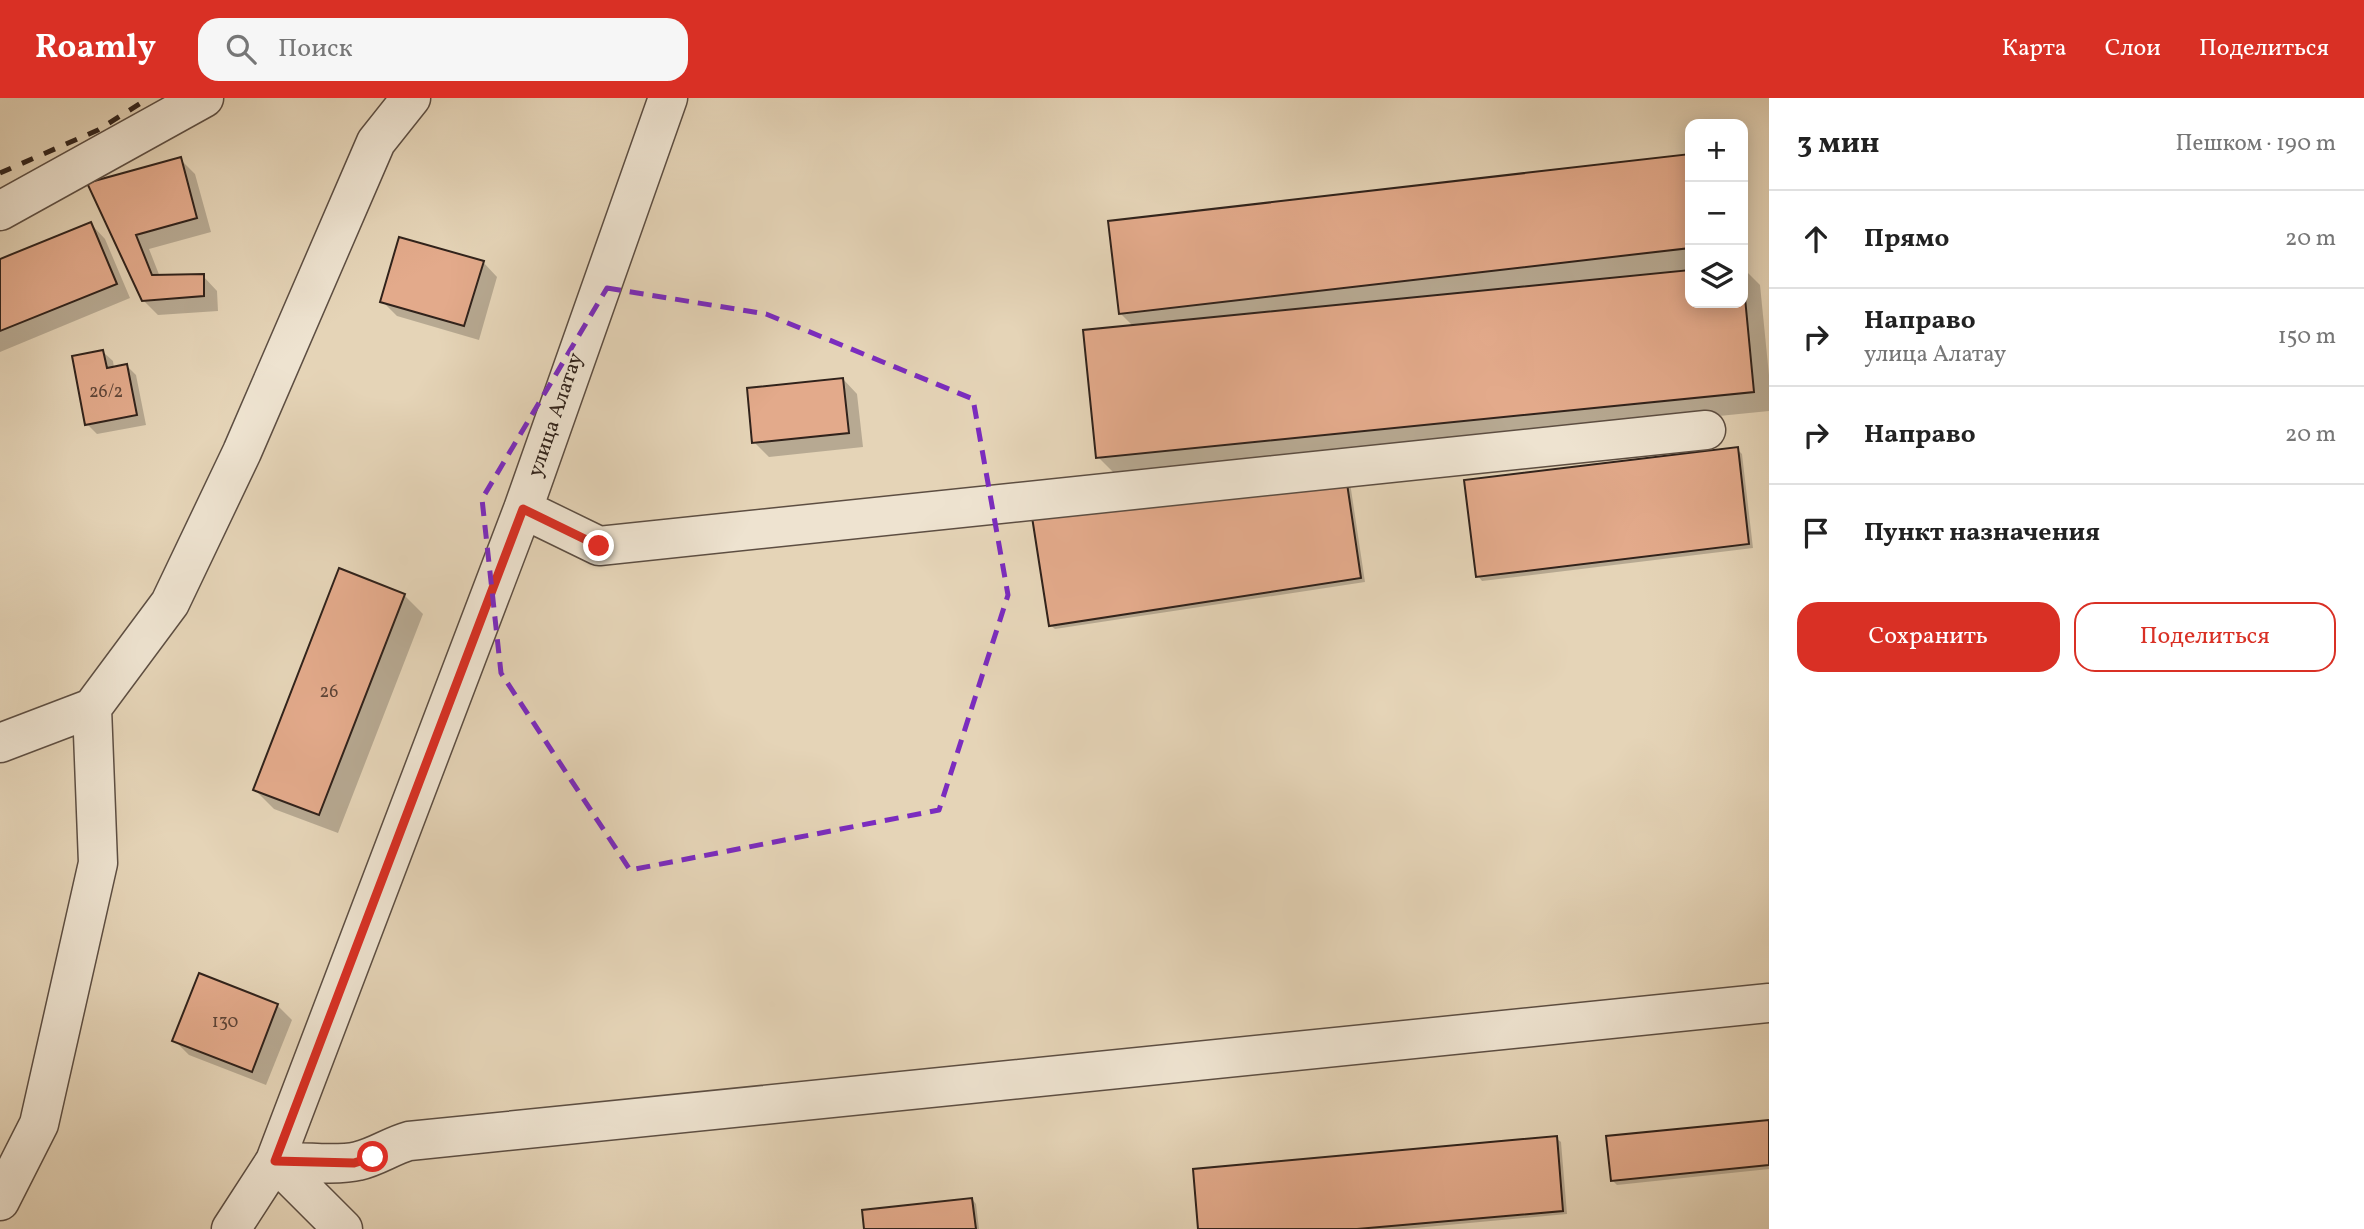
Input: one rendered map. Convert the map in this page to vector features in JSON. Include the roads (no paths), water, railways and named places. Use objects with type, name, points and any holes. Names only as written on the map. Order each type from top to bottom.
[{"type":"street","points":[[0,211],[204,98]]},
{"type":"street","points":[[0,743],[92,708],[170,603],[242,452],[376,142],[411,98]]},
{"type":"street","name":"улица Алатау","points":[[231,1229],[275,1161],[523,509],[668,98]]},
{"type":"street","points":[[523,509],[599,546],[1706,430]]},
{"type":"street","points":[[0,1201],[39,1124],[98,863],[92,708]]},
{"type":"street","points":[[275,1161],[354,1163],[373,1157],[390,1146],[409,1141],[1769,1003]]},
{"type":"street","points":[[275,1161],[343,1229]]},
{"type":"railway","points":[[0,173],[98,130],[149,98]]}]
